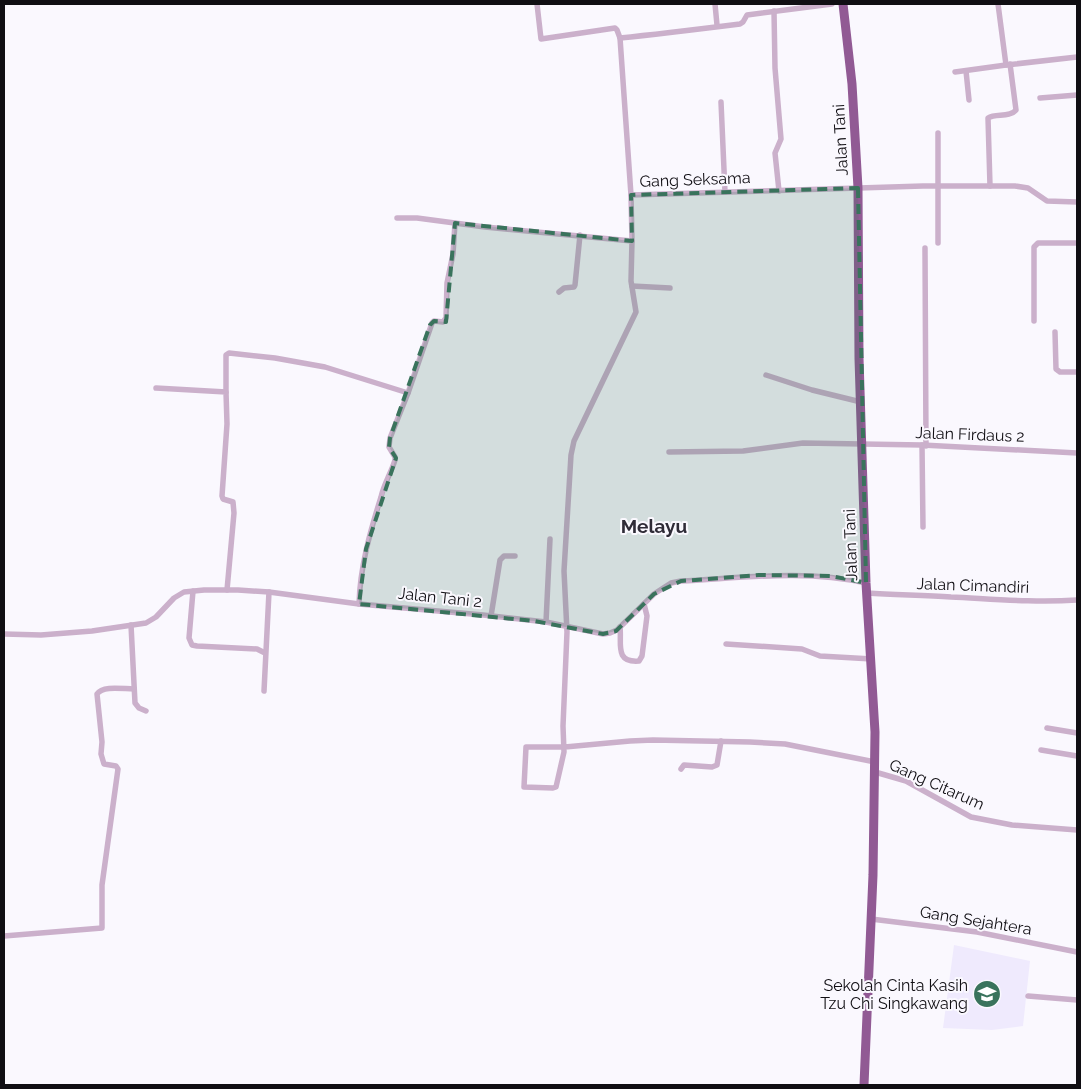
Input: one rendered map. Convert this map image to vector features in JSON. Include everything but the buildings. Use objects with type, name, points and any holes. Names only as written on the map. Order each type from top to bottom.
[{"type":"highway","name":"Jalan Tani","points":[[844,4],[852,84],[858,188],[866,583],[872,659],[875,767],[874,867],[870,919],[864,1085]]},
{"type":"street","points":[[537,4],[541,39],[615,28],[620,38],[673,33],[717,25],[740,24],[747,15],[832,4]]},
{"type":"street","points":[[715,4],[717,25]]},
{"type":"street","points":[[990,186],[988,118],[1012,114],[1016,110],[998,4]]},
{"type":"street","points":[[774,11],[776,76],[781,140],[775,153],[779,191]]},
{"type":"street","name":"Gang Seksama","points":[[620,38],[631,195],[939,186],[1022,186],[1047,201],[1077,202]]},
{"type":"street","points":[[955,72],[1077,57]]},
{"type":"street","points":[[966,71],[970,100]]},
{"type":"street","points":[[1040,98],[1077,95]]},
{"type":"street","points":[[721,102],[725,192]]},
{"type":"street","points":[[938,133],[938,243]]},
{"type":"street","points":[[565,747],[563,726],[566,626],[564,571],[571,455],[574,441],[634,317],[631,195]]},
{"type":"street","points":[[396,218],[417,218],[632,241]]},
{"type":"street","points":[[359,604],[361,574],[366,549],[381,496],[395,460],[388,444],[432,323],[434,321],[444,322],[446,318],[447,283],[453,254],[455,223]]},
{"type":"street","points":[[559,292],[564,288],[574,287],[575,285],[580,236]]},
{"type":"street","points":[[1034,321],[1034,246],[1038,243],[1077,243]]},
{"type":"street","points":[[923,527],[925,248]]},
{"type":"street","points":[[632,286],[670,288]]},
{"type":"street","points":[[1055,332],[1056,369],[1060,372],[1077,372]]},
{"type":"street","points":[[227,590],[234,513],[233,502],[223,499],[222,496],[227,424],[226,356],[229,353],[275,358],[324,368],[408,393]]},
{"type":"street","points":[[766,375],[812,390],[861,402]]},
{"type":"street","points":[[156,388],[226,392]]},
{"type":"street","name":"Jalan Firdaus 2","points":[[669,452],[742,451],[803,443],[924,445],[1077,453]]},
{"type":"street","points":[[546,622],[550,539]]},
{"type":"street","points":[[491,616],[500,560],[504,556],[514,556]]},
{"type":"street","name":"Jalan Tani 2","points":[[4,634],[41,635],[131,626],[156,617],[174,598],[184,592],[227,590],[269,592],[359,604],[546,622],[603,634],[616,631],[644,604],[671,583],[759,575],[831,576],[866,583]]},
{"type":"street","points":[[193,591],[190,638],[192,645],[253,648],[265,653]]},
{"type":"street","points":[[264,691],[269,592]]},
{"type":"street","name":"Jalan Cimandiri","points":[[867,593],[998,601],[1055,602],[1077,600]]},
{"type":"street","points":[[620,627],[621,655],[630,660],[639,661],[642,656],[647,616],[644,604]]},
{"type":"street","points":[[131,626],[135,703],[139,708],[146,711]]},
{"type":"street","points":[[726,644],[802,649],[826,657],[872,659]]},
{"type":"street","points":[[4,936],[102,928],[102,884],[118,772],[117,767],[104,764],[101,759],[102,742],[97,694],[98,691],[104,689],[134,689]]},
{"type":"street","points":[[1047,728],[1077,733]]},
{"type":"street","name":"Gang Citarum","points":[[565,747],[556,787],[524,787],[526,747],[565,747],[630,741],[721,741],[785,744],[875,767],[906,781],[971,817],[1012,825],[1077,830]]},
{"type":"street","points":[[681,769],[684,765],[712,767],[717,765],[721,741]]},
{"type":"street","points":[[1041,750],[1077,756]]},
{"type":"street","name":"Gang Sejahtera","points":[[870,919],[977,932],[1077,952]]},
{"type":"street","points":[[1028,996],[1077,1000]]},
{"type":"highlighted area","points":[[858,188],[866,583],[831,576],[759,575],[681,581],[654,594],[616,631],[603,634],[534,621],[359,604],[366,549],[396,458],[389,447],[390,438],[430,325],[434,321],[446,322],[455,223],[632,241],[631,195]]},
{"type":"shaded area","name":"Sekolah Cinta Kasih Tzu Chi Singkawang","points":[[954,945],[1030,961],[1023,1026],[992,1030],[943,1028]]},
{"type":"place","name":"Sekolah Cinta Kasih Tzu Chi Singkawang","points":[[987,994]]},
{"type":"district","name":"Melayu","points":[[654,526]]}]
